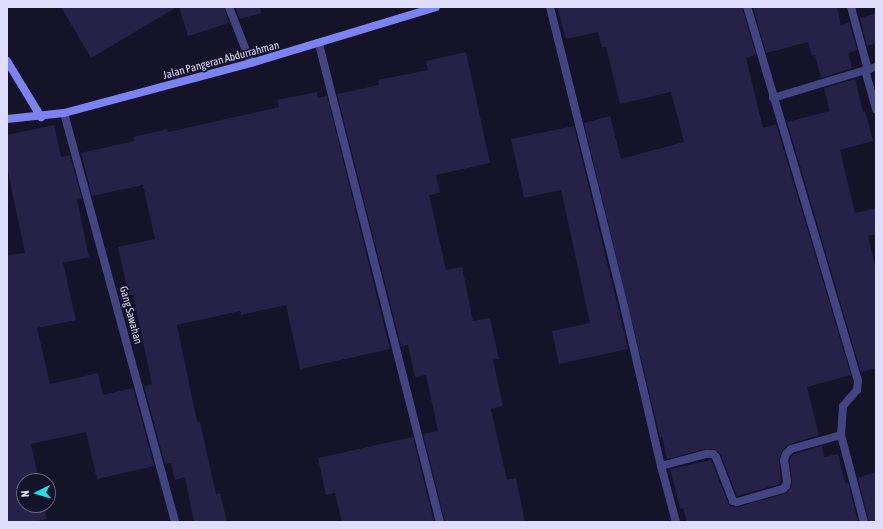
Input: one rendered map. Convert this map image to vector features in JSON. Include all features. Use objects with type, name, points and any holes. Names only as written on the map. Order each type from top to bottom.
[{"type":"street","points":[[229,7],[251,64]]},
{"type":"street","name":"Jalan Pangeran Abdurrahman","points":[[7,118],[41,117],[64,113],[251,64],[436,7]]},
{"type":"street","points":[[550,7],[624,306],[661,466],[676,522]]},
{"type":"street","points":[[747,7],[858,381],[857,390],[844,406],[841,435],[864,522]]},
{"type":"street","points":[[851,7],[870,69],[876,109]]},
{"type":"street","points":[[319,44],[440,522]]},
{"type":"street","points":[[7,61],[41,117]]},
{"type":"street","points":[[773,98],[870,69]]},
{"type":"street","name":"Gang Sawahan","points":[[64,113],[176,522]]},
{"type":"street","points":[[661,466],[706,454],[713,454],[716,457],[730,498],[737,502],[783,489],[786,486],[787,481],[784,460],[786,454],[791,449],[841,435]]},
{"type":"building","points":[[61,7],[177,7],[91,58]]},
{"type":"building","points":[[179,7],[224,7],[229,23],[188,36]]},
{"type":"building","points":[[235,7],[260,7],[261,13],[240,19]]},
{"type":"building","points":[[557,7],[742,7],[756,55],[746,58],[763,128],[776,124],[851,375],[807,387],[819,435],[790,444],[782,450],[779,460],[780,484],[737,496],[721,455],[715,449],[705,449],[667,459],[662,437],[660,437],[584,123],[610,116],[621,159],[684,142],[671,92],[620,104],[606,47],[602,48],[598,32],[566,39]]},
{"type":"building","points":[[753,7],[837,7],[841,25],[849,22],[857,50],[848,53],[852,68],[821,78],[815,55],[812,56],[808,42],[766,53]]},
{"type":"building","points":[[876,13],[876,43],[867,46],[860,18]]},
{"type":"building","points":[[466,52],[490,163],[436,175],[440,193],[429,195],[446,270],[462,267],[473,321],[490,318],[499,359],[493,360],[503,406],[491,409],[507,480],[516,478],[525,522],[445,522],[423,434],[438,431],[426,375],[415,377],[408,345],[401,346],[337,94],[379,85],[378,80],[428,70],[426,61]]},
{"type":"building","points":[[855,79],[863,112],[865,111],[873,141],[840,150],[855,213],[876,208],[876,234],[868,236],[876,270],[876,368],[861,372],[787,122],[830,111],[824,88]]},
{"type":"building","points":[[317,92],[318,98],[327,96],[390,349],[300,369],[286,305],[241,315],[240,311],[177,325],[197,422],[200,422],[216,494],[220,493],[227,522],[194,522],[185,477],[175,480],[171,463],[165,464],[144,386],[152,384],[133,295],[129,296],[118,247],[155,239],[143,185],[92,196],[81,153],[134,141],[133,137],[167,129],[168,132],[279,107],[277,100]]},
{"type":"building","points":[[54,125],[61,157],[70,155],[82,199],[77,200],[89,257],[63,263],[76,320],[37,328],[50,384],[98,373],[103,395],[133,388],[154,466],[97,479],[86,432],[31,444],[37,473],[16,473],[16,513],[46,513],[47,519],[33,522],[7,522],[7,255],[25,253],[7,167],[7,135]]},
{"type":"building","points":[[574,126],[628,349],[559,364],[552,331],[590,323],[561,190],[524,198],[511,139]]},
{"type":"building","points":[[413,437],[434,522],[342,522],[335,493],[326,495],[318,458]]},
{"type":"building","points":[[822,446],[824,457],[838,454],[845,483],[848,482],[858,522],[687,522],[683,508],[680,509],[670,469],[711,460],[728,503],[731,506],[738,507],[787,493],[792,482],[791,457],[794,454]]},
{"type":"building","points":[[876,472],[876,522],[869,522],[858,478]]}]
